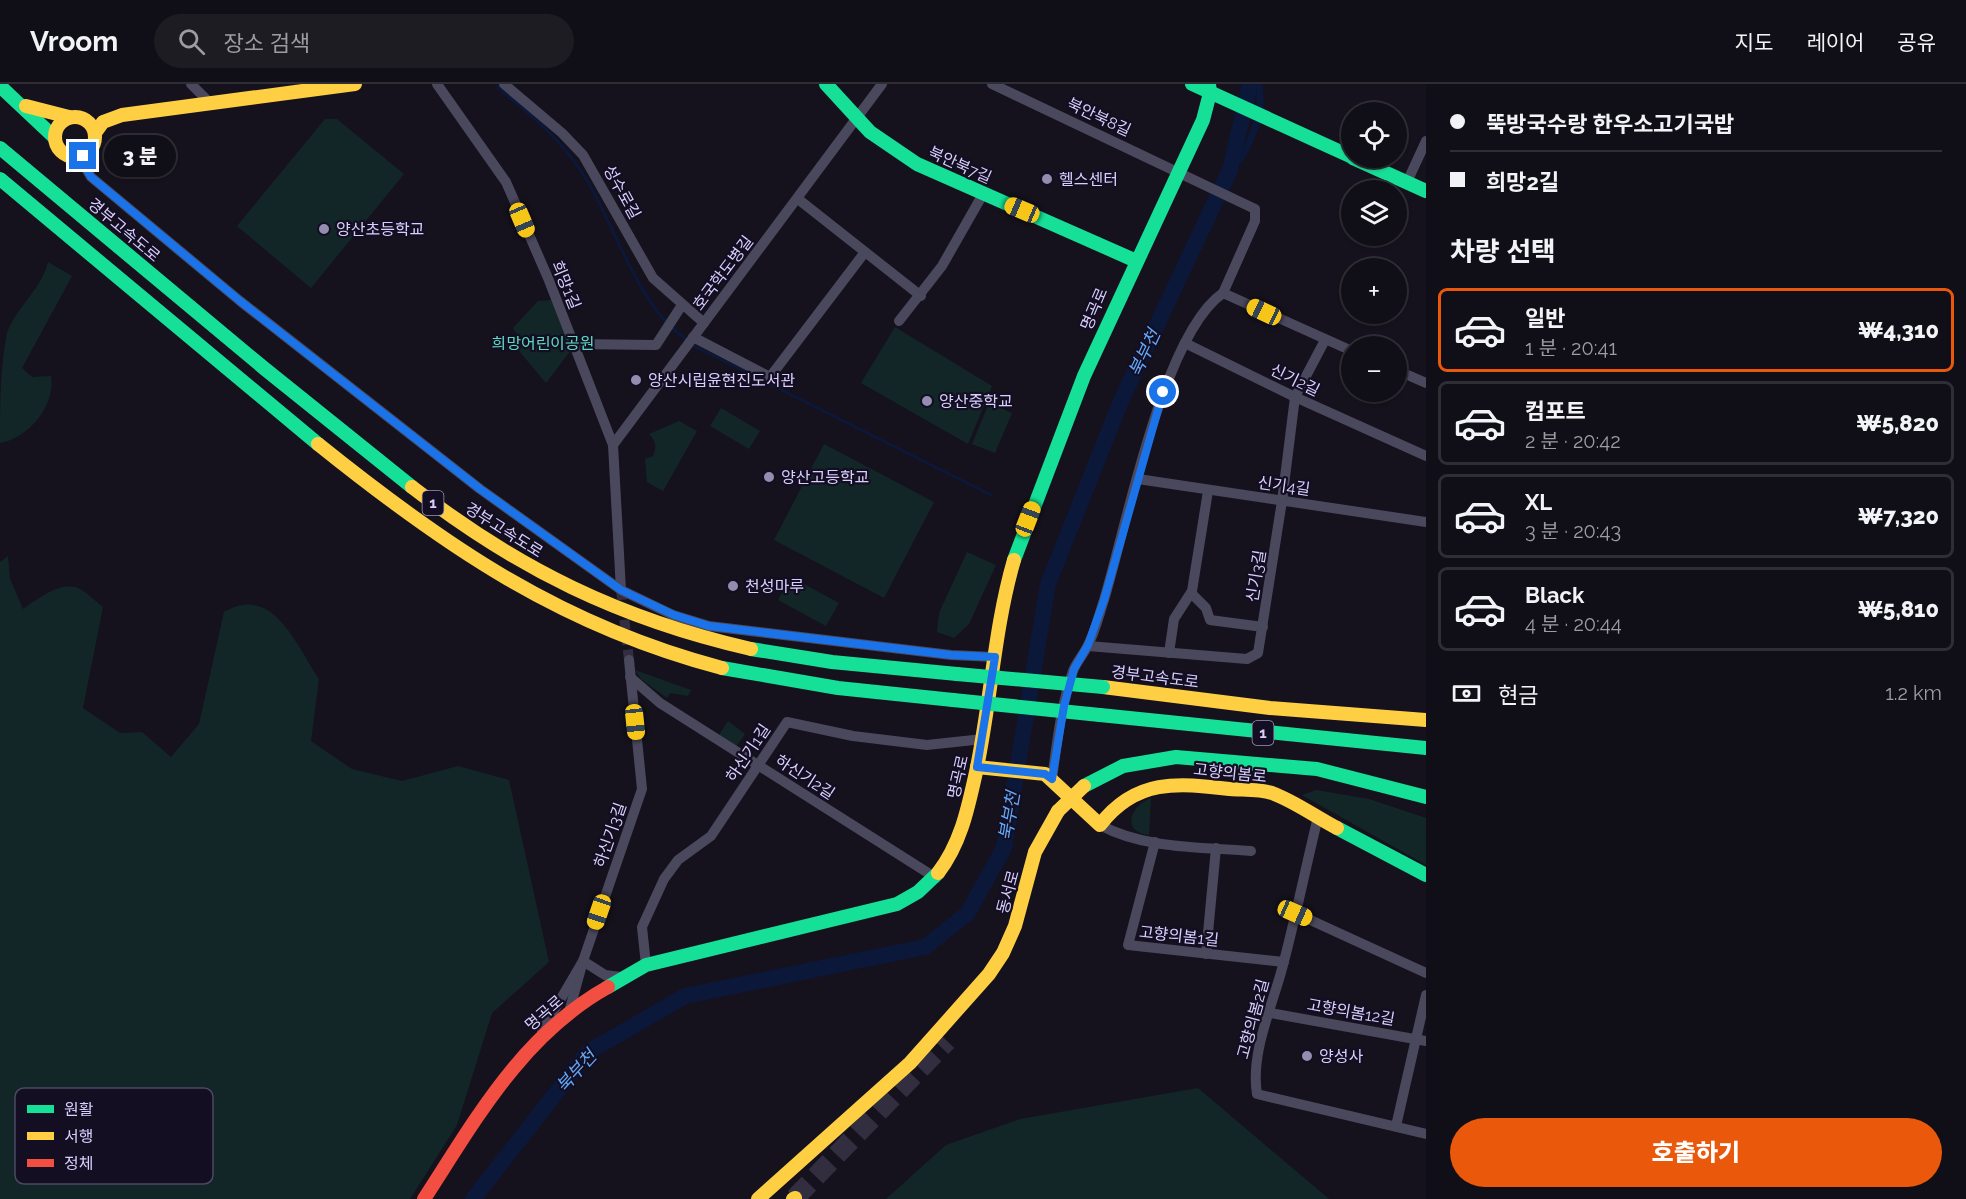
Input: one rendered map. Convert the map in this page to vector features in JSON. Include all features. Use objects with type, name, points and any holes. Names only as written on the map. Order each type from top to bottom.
[{"type":"main road","points":[[54,137],[59,124],[76,117],[122,115],[355,84]]},
{"type":"main road","name":"북안북7길","points":[[826,84],[885,145],[903,156],[983,194],[1134,260]]},
{"type":"main road","points":[[1192,84],[1210,88],[1229,102],[1341,152]]},
{"type":"main road","points":[[0,86],[23,105],[54,137],[59,150],[70,157],[83,156],[93,146],[95,133],[103,122],[122,115]]},
{"type":"main road","name":"명곡로","points":[[424,1199],[495,1089],[536,1041],[569,1012],[621,977],[646,965],[877,911],[912,897],[936,879],[958,843],[977,767],[1010,576],[1021,538],[1076,394],[1134,260],[1203,120],[1210,88]]},
{"type":"main road","points":[[23,105],[88,121],[95,133]]},
{"type":"main road","name":"경부고속도로","points":[[0,148],[266,370],[418,492],[480,537],[528,566],[628,614],[709,641],[755,652],[835,664],[1103,687],[1270,708],[1426,720]]},
{"type":"main road","points":[[1376,168],[1403,180]]},
{"type":"main road","name":"1","points":[[0,179],[390,503],[445,543],[530,594],[649,647],[736,672],[848,691],[1426,748]]},
{"type":"main road","points":[[1407,182],[1426,191]]},
{"type":"main road","name":"동서로","points":[[758,1199],[910,1063],[989,974],[1003,953],[1015,926],[1035,852],[1063,814],[1086,792],[1123,766],[1176,757],[1317,769],[1371,781],[1426,797]]},
{"type":"main road","points":[[977,767],[1048,776],[1100,825]]},
{"type":"main road","name":"동서로","points":[[1086,792],[1133,775],[1175,768],[1300,778],[1367,793],[1426,810]]},
{"type":"main road","name":"고향의봄로","points":[[1100,825],[1106,817],[1138,792],[1158,785],[1186,784],[1271,794],[1426,875]]},
{"type":"main road","name":"동서로","points":[[947,1041],[996,985],[1015,950],[1037,896],[1044,859],[1063,814]]},
{"type":"street","points":[[191,84],[211,104]]},
{"type":"street","name":"희망1길","points":[[437,84],[502,174],[574,344],[613,445],[621,590]]},
{"type":"street","name":"성수로길","points":[[504,84],[538,111],[583,155],[653,278],[704,323]]},
{"type":"street","name":"호국학도병길","points":[[613,445],[882,84]]},
{"type":"street","name":"북안북8길","points":[[992,84],[1255,209],[1255,221],[1223,293]]},
{"type":"street","points":[[1407,182],[1426,141]]},
{"type":"street","points":[[83,156],[84,165],[91,177],[240,301],[480,489],[621,590],[674,615],[709,626],[951,655],[995,657]]},
{"type":"street","points":[[900,321],[942,266],[983,194]]},
{"type":"street","points":[[798,199],[921,296]]},
{"type":"street","points":[[693,337],[770,377],[865,252]]},
{"type":"street","points":[[1048,776],[1074,669],[1088,645],[1167,380],[1185,343],[1212,301],[1223,293],[1341,347]]},
{"type":"street","points":[[574,344],[656,345],[682,305]]},
{"type":"street","name":"신기3길","points":[[1088,645],[1247,660],[1258,653],[1282,501],[1295,397],[1325,340]]},
{"type":"street","name":"신기2길","points":[[1185,343],[1295,397],[1426,456]]},
{"type":"street","points":[[1407,375],[1426,383]]},
{"type":"street","name":"신기4길","points":[[1138,479],[1426,522]]},
{"type":"street","points":[[1169,653],[1174,619],[1191,593],[1208,491]]},
{"type":"street","points":[[1191,593],[1206,608],[1210,620],[1263,627]]},
{"type":"street","name":"하신기3길","points":[[536,1041],[583,961],[642,789],[628,660]]},
{"type":"street","name":"하신기2길","points":[[630,677],[660,703],[936,879]]},
{"type":"street","name":"하신기1길","points":[[646,965],[642,927],[664,879],[678,860],[711,836],[787,722],[852,736],[927,745],[983,739]]},
{"type":"street","name":"고향의봄2길","points":[[1318,817],[1254,1077],[1257,1094],[1426,1134]]},
{"type":"street","points":[[1100,825],[1122,837],[1251,851]]},
{"type":"street","name":"고향의봄1길","points":[[1155,842],[1128,945],[1284,962]]},
{"type":"street","points":[[1206,954],[1216,848]]},
{"type":"street","points":[[1295,913],[1426,973]]},
{"type":"street","points":[[569,1012],[583,961],[605,975],[621,977]]},
{"type":"street","points":[[1396,1126],[1421,1040],[1426,995]]},
{"type":"street","name":"고향의봄12길","points":[[1270,1013],[1421,1040]]},
{"type":"green space","points":[[325,119],[337,119],[404,174],[311,288],[237,226]]},
{"type":"green space","points":[[48,262],[72,276],[22,368],[32,377],[51,376],[49,398],[45,409],[30,427],[11,440],[0,443],[0,401],[7,333],[16,315],[40,281]]},
{"type":"green space","name":"희망어린이공원","points":[[552,300],[571,350],[546,383],[514,345],[520,338],[513,328],[538,301]]},
{"type":"green space","points":[[895,327],[992,386],[968,444],[861,383]]},
{"type":"green space","points":[[989,403],[1012,413],[995,453],[972,444]]},
{"type":"green space","points":[[721,408],[760,431],[749,449],[710,426]]},
{"type":"green space","points":[[679,421],[697,431],[663,491],[647,482],[645,459],[653,456],[655,447],[649,434]]},
{"type":"green space","points":[[824,444],[934,502],[884,598],[774,540]]},
{"type":"green space","points":[[967,552],[996,565],[969,624],[954,638],[937,632],[939,613]]},
{"type":"green space","points":[[8,556],[10,579],[23,609],[42,596],[65,587],[80,589],[103,607],[83,708],[120,733],[142,732],[171,757],[199,724],[224,612],[241,605],[256,605],[270,611],[281,622],[292,635],[319,679],[311,741],[352,769],[402,781],[458,766],[509,780],[549,962],[492,1013],[457,1125],[410,1199],[0,1199],[0,562]]},
{"type":"green space","points":[[791,577],[839,603],[826,626],[778,600]]},
{"type":"green space","points":[[635,670],[691,690],[688,696],[670,693],[667,698],[641,679]]},
{"type":"green space","points":[[728,721],[745,734],[736,747],[719,735]]},
{"type":"green space","points":[[1316,790],[1369,799],[1426,818],[1426,865],[1302,795]]},
{"type":"green space","points":[[1151,798],[1149,835],[1134,829],[1132,818],[1138,806]]},
{"type":"green space","points":[[1198,1088],[1329,1199],[886,1199],[946,1145],[1020,1119]]},
{"type":"water","points":[[1256,84],[1262,84],[1263,94],[1260,125],[1242,163],[1236,162],[1255,115]]},
{"type":"waterway","name":"북부천","points":[[473,1199],[588,1052],[685,996],[925,947],[967,914],[1004,848],[1048,584],[1121,401],[1230,170],[1250,84]]},
{"type":"waterway","points":[[497,87],[549,132],[571,157],[591,187],[634,275],[667,323]]},
{"type":"waterway","points":[[672,328],[696,347],[991,495]]},
{"type":"tunnel","points":[[621,590],[629,660]]},
{"type":"tunnel","points":[[795,1198],[947,1041]]},
{"type":"traffic: fast","points":[[826,84],[870,132],[917,164],[1134,260]]},
{"type":"traffic: fast","points":[[1192,84],[1341,152]]},
{"type":"traffic: fast","points":[[1014,560],[1084,376],[1203,120],[1210,93],[1209,84]]},
{"type":"traffic: fast","points":[[0,86],[54,137]]},
{"type":"traffic: fast","points":[[0,148],[265,369],[412,487]]},
{"type":"traffic: fast","points":[[1375,168],[1426,191]]},
{"type":"traffic: fast","points":[[0,179],[318,444]]},
{"type":"traffic: fast","points":[[751,649],[832,662],[957,674]]},
{"type":"traffic: fast","points":[[722,668],[838,688],[953,700]]},
{"type":"traffic: fast","points":[[957,674],[1103,687]]},
{"type":"traffic: fast","points":[[953,700],[1100,715]]},
{"type":"traffic: fast","points":[[1100,715],[1426,748]]},
{"type":"traffic: fast","points":[[1084,786],[1123,766],[1176,757],[1317,769],[1426,797]]},
{"type":"traffic: fast","points":[[1337,828],[1426,875]]},
{"type":"traffic: fast","points":[[608,987],[646,965],[897,904],[918,892],[938,873]]},
{"type":"traffic: slow","points":[[95,133],[103,122],[122,115],[355,84]]},
{"type":"traffic: slow","points":[[26,106],[69,117]]},
{"type":"traffic: slow","points":[[75,117],[83,118],[89,123],[94,129],[95,137],[94,145],[89,151],[83,156],[75,157],[67,156],[61,151],[56,145],[55,137],[56,129],[61,123],[67,118],[75,117]]},
{"type":"traffic: slow","points":[[318,444],[413,517],[508,579],[609,630],[664,651],[722,668]]},
{"type":"traffic: slow","points":[[412,487],[491,543],[572,588],[658,623],[751,649]]},
{"type":"traffic: slow","points":[[938,873],[953,850],[970,799],[981,746],[997,639],[1014,560]]},
{"type":"traffic: slow","points":[[1103,687],[1270,708],[1426,720]]},
{"type":"traffic: slow","points":[[977,767],[1045,774],[1100,825],[1114,810],[1143,791],[1159,787],[1193,785],[1272,793],[1337,828]]},
{"type":"traffic: slow","points":[[1058,811],[1084,786]]},
{"type":"traffic: slow","points":[[758,1199],[910,1063],[989,974],[1003,953],[1015,926],[1035,852],[1058,811]]},
{"type":"traffic: jam","points":[[424,1199],[482,1109],[526,1054],[550,1029],[608,987]]},
{"type":"place","name":"헬스센터","points":[[1047,179]]},
{"type":"place","name":"양산초등학교","points":[[324,229]]},
{"type":"place","name":"양산시립윤현진도서관","points":[[636,380]]},
{"type":"place","name":"양산중학교","points":[[927,401]]},
{"type":"place","name":"양산고등학교","points":[[769,477]]},
{"type":"place","name":"천성마루","points":[[733,586]]},
{"type":"place","name":"양성사","points":[[1307,1056]]},
{"type":"route","points":[[83,156],[84,165],[91,177],[240,301],[480,489],[621,590],[674,615],[709,626],[951,655],[995,657],[977,767],[1045,774],[1052,779],[1064,706],[1074,669],[1088,645],[1104,600],[1163,392]]}]
